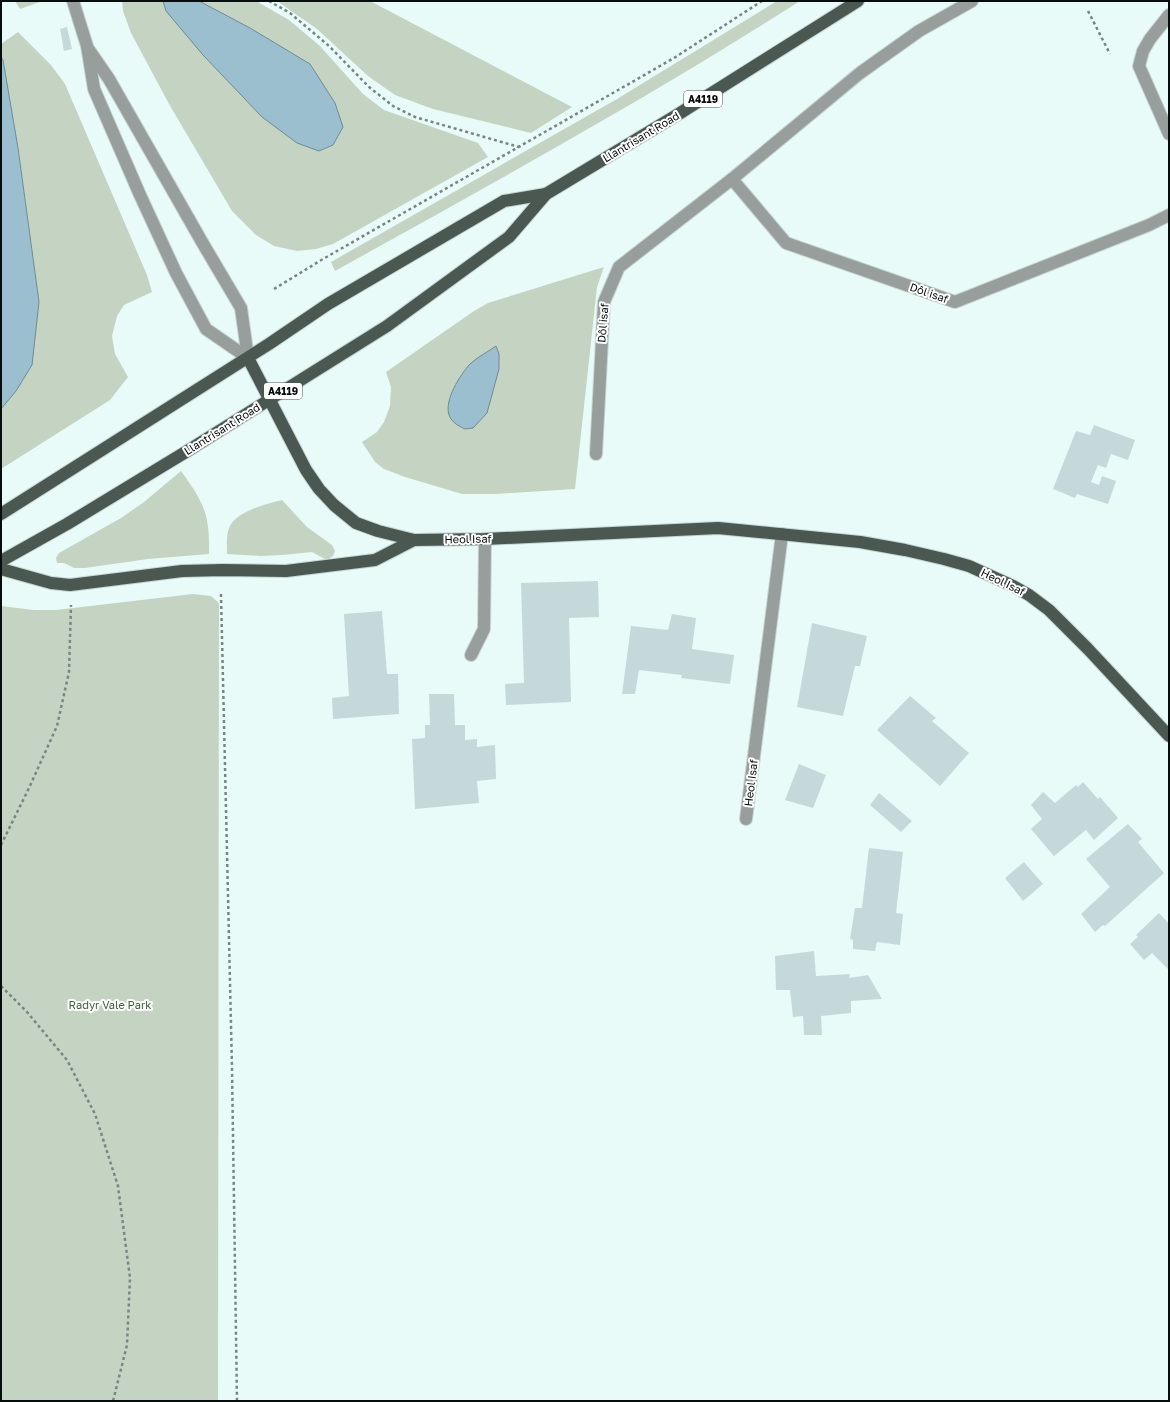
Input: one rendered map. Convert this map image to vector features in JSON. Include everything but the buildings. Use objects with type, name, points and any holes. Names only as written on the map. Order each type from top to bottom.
[{"type":"main road","name":"Llantrisant Road","points":[[1,562],[189,450],[387,326],[509,237],[546,194],[677,116],[858,1]]},
{"type":"main road","name":"Llantrisant Road","points":[[1,514],[248,358],[328,304],[504,202],[546,194]]},
{"type":"main road","name":"Heol Isaf","points":[[248,358],[306,470],[319,489],[334,506],[356,523],[378,531],[414,540],[485,539],[718,528],[860,542],[944,559],[969,566],[1013,586],[1029,595],[1049,610],[1132,694],[1169,736]]},
{"type":"main road","points":[[1,569],[51,583],[70,585],[182,572],[223,570],[286,571],[376,560],[414,540]]},
{"type":"street","points":[[73,1],[86,46],[94,89],[176,273],[206,329],[248,358]]},
{"type":"street","name":"Dôl isaf","points":[[596,454],[604,302],[619,267],[732,179],[860,73],[919,31],[972,1]]},
{"type":"street","points":[[1168,127],[1139,66],[1146,45],[1169,15]]},
{"type":"street","points":[[86,46],[109,79],[241,308],[248,358]]},
{"type":"street","name":"Dôl isaf","points":[[732,179],[786,243],[955,302],[1148,225],[1169,215]]},
{"type":"street","name":"Heol Isaf","points":[[746,819],[782,534]]},
{"type":"street","points":[[471,655],[484,629],[485,539]]},
{"type":"path","points":[[269,1],[290,14],[318,37],[369,87],[393,106],[415,117],[519,147]]},
{"type":"path","points":[[274,289],[323,259],[674,58],[762,1]]},
{"type":"path","points":[[1088,11],[1110,54]]},
{"type":"path","points":[[221,594],[232,1068],[237,1401]]},
{"type":"path","points":[[1,845],[57,726],[70,672],[71,602]]},
{"type":"path","points":[[1,986],[27,1012],[67,1060],[96,1114],[118,1186],[130,1278],[127,1345],[113,1401]]},
{"type":"green space","points":[[15,1],[43,1],[20,9]]},
{"type":"green space","points":[[122,1],[256,1],[289,20],[320,46],[363,94],[384,110],[478,143],[488,157],[333,244],[316,249],[297,251],[274,246],[256,235],[232,211],[169,104],[131,33],[123,11]]},
{"type":"green space","points":[[277,1],[370,1],[572,107],[531,133],[433,109],[395,95],[368,76],[317,29]]},
{"type":"green space","points":[[777,1],[800,1],[686,72],[628,106],[335,271],[331,262],[617,99]]},
{"type":"green space","points":[[18,32],[51,65],[65,84],[147,275],[152,292],[124,305],[117,316],[112,336],[115,354],[128,377],[110,400],[1,469],[1,409],[16,391],[39,302],[18,148],[3,60],[1,57],[1,44]]},
{"type":"green space","points":[[604,267],[597,287],[575,489],[495,494],[462,494],[405,477],[384,469],[375,462],[362,442],[377,432],[384,422],[390,406],[391,387],[386,372],[474,311],[488,303]]},
{"type":"green space","points":[[181,471],[195,492],[204,510],[207,519],[209,554],[148,559],[85,568],[74,568],[64,563],[57,563],[56,558],[59,553],[121,518],[144,502]]},
{"type":"green space","points":[[282,500],[307,527],[332,545],[335,551],[333,556],[327,560],[312,552],[261,556],[227,554],[228,532],[230,526],[239,516],[253,509]]},
{"type":"green space","name":"Radyr Vale Park","points":[[193,594],[211,596],[219,603],[218,1401],[1,1401],[1,606],[34,610],[56,610]]},
{"type":"water","points":[[163,1],[199,1],[250,28],[310,64],[335,103],[343,127],[333,145],[319,151],[297,143],[262,117],[203,55],[166,11]]},
{"type":"water","points":[[1,57],[3,60],[18,148],[39,302],[32,365],[16,391],[1,409]]},
{"type":"water","points":[[496,346],[499,354],[499,369],[487,413],[473,428],[465,429],[450,418],[448,409],[451,395],[462,374],[470,364]]}]
